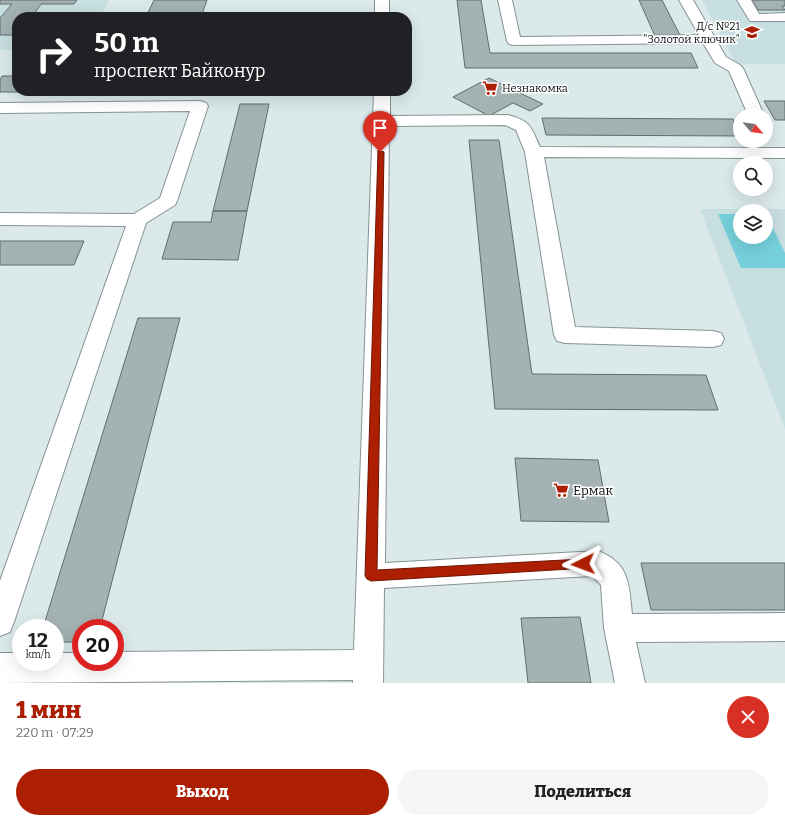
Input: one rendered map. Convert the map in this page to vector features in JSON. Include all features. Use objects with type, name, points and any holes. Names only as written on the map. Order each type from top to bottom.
[{"type":"street","points":[[382,0],[382,12]]},
{"type":"street","points":[[505,0],[514,41],[706,39]]},
{"type":"street","points":[[686,0],[706,39],[720,60],[735,68],[753,108]]},
{"type":"street","points":[[744,0],[755,18],[785,17]]},
{"type":"street","points":[[0,668],[369,674],[382,96]]},
{"type":"street","points":[[0,108],[200,106],[168,201],[138,220],[0,219]]},
{"type":"street","points":[[381,121],[508,120],[523,127],[534,152],[565,335],[713,339]]},
{"type":"street","points":[[534,152],[774,148]]},
{"type":"street","points":[[0,622],[138,220]]},
{"type":"street","points":[[371,576],[598,563],[615,580],[619,628],[630,683]]},
{"type":"street","points":[[619,628],[785,627]]},
{"type":"shaded area","points":[[0,0],[109,0],[103,12],[12,12],[12,50],[0,50]]},
{"type":"shaded area","name":"Д/c №21 \"Золотой ключик\"","points":[[702,0],[785,0],[785,64],[736,64]]},
{"type":"shaded area","points":[[700,209],[733,209],[733,244],[773,244],[773,209],[785,209],[785,429]]},
{"type":"shaded area","points":[[718,214],[733,214],[733,244],[773,244],[773,228],[785,253],[785,268],[741,268]]},
{"type":"building","points":[[0,0],[77,0],[74,4],[41,4],[35,12],[12,12],[12,35],[0,35],[0,18],[12,4],[0,4]]},
{"type":"building","points":[[154,0],[207,0],[203,12],[148,12]]},
{"type":"building","points":[[457,0],[481,0],[490,53],[691,53],[698,68],[465,68]]},
{"type":"building","points":[[639,0],[662,0],[680,35],[655,36]]},
{"type":"building","points":[[752,0],[785,0],[785,6],[782,6],[785,10],[758,10]]},
{"type":"building","points":[[2,76],[12,76],[12,92],[0,92],[0,80]]},
{"type":"building","name":"Незнакомка","points":[[489,78],[543,104],[530,111],[513,103],[489,116],[453,97]]},
{"type":"building","points":[[764,101],[785,101],[785,120],[775,120],[773,117],[773,108],[768,108]]},
{"type":"building","points":[[240,104],[269,104],[247,211],[213,211]]},
{"type":"building","points":[[542,118],[733,119],[733,136],[546,135]]},
{"type":"building","points":[[469,140],[499,140],[532,374],[706,375],[718,410],[495,409]]},
{"type":"building","points":[[213,211],[247,211],[238,260],[162,259],[173,222],[211,222]]},
{"type":"building","points":[[0,241],[84,241],[74,265],[0,265]]},
{"type":"building","points":[[138,318],[180,318],[102,619],[72,619],[72,642],[64,642],[64,619],[46,619]]},
{"type":"building","name":"Ермак","points":[[515,458],[598,460],[609,522],[521,521]]},
{"type":"building","points":[[641,563],[785,563],[785,610],[651,610]]},
{"type":"building","points":[[580,617],[591,683],[528,683],[521,618]]},
{"type":"place","name":"Д/c №21 \"Золотой ключик\"","points":[[752,32]]},
{"type":"place","name":"Незнакомка","points":[[490,88]]},
{"type":"place","name":"Ермак","points":[[561,490]]},
{"type":"route","points":[[380,152],[371,576],[583,564]]}]
